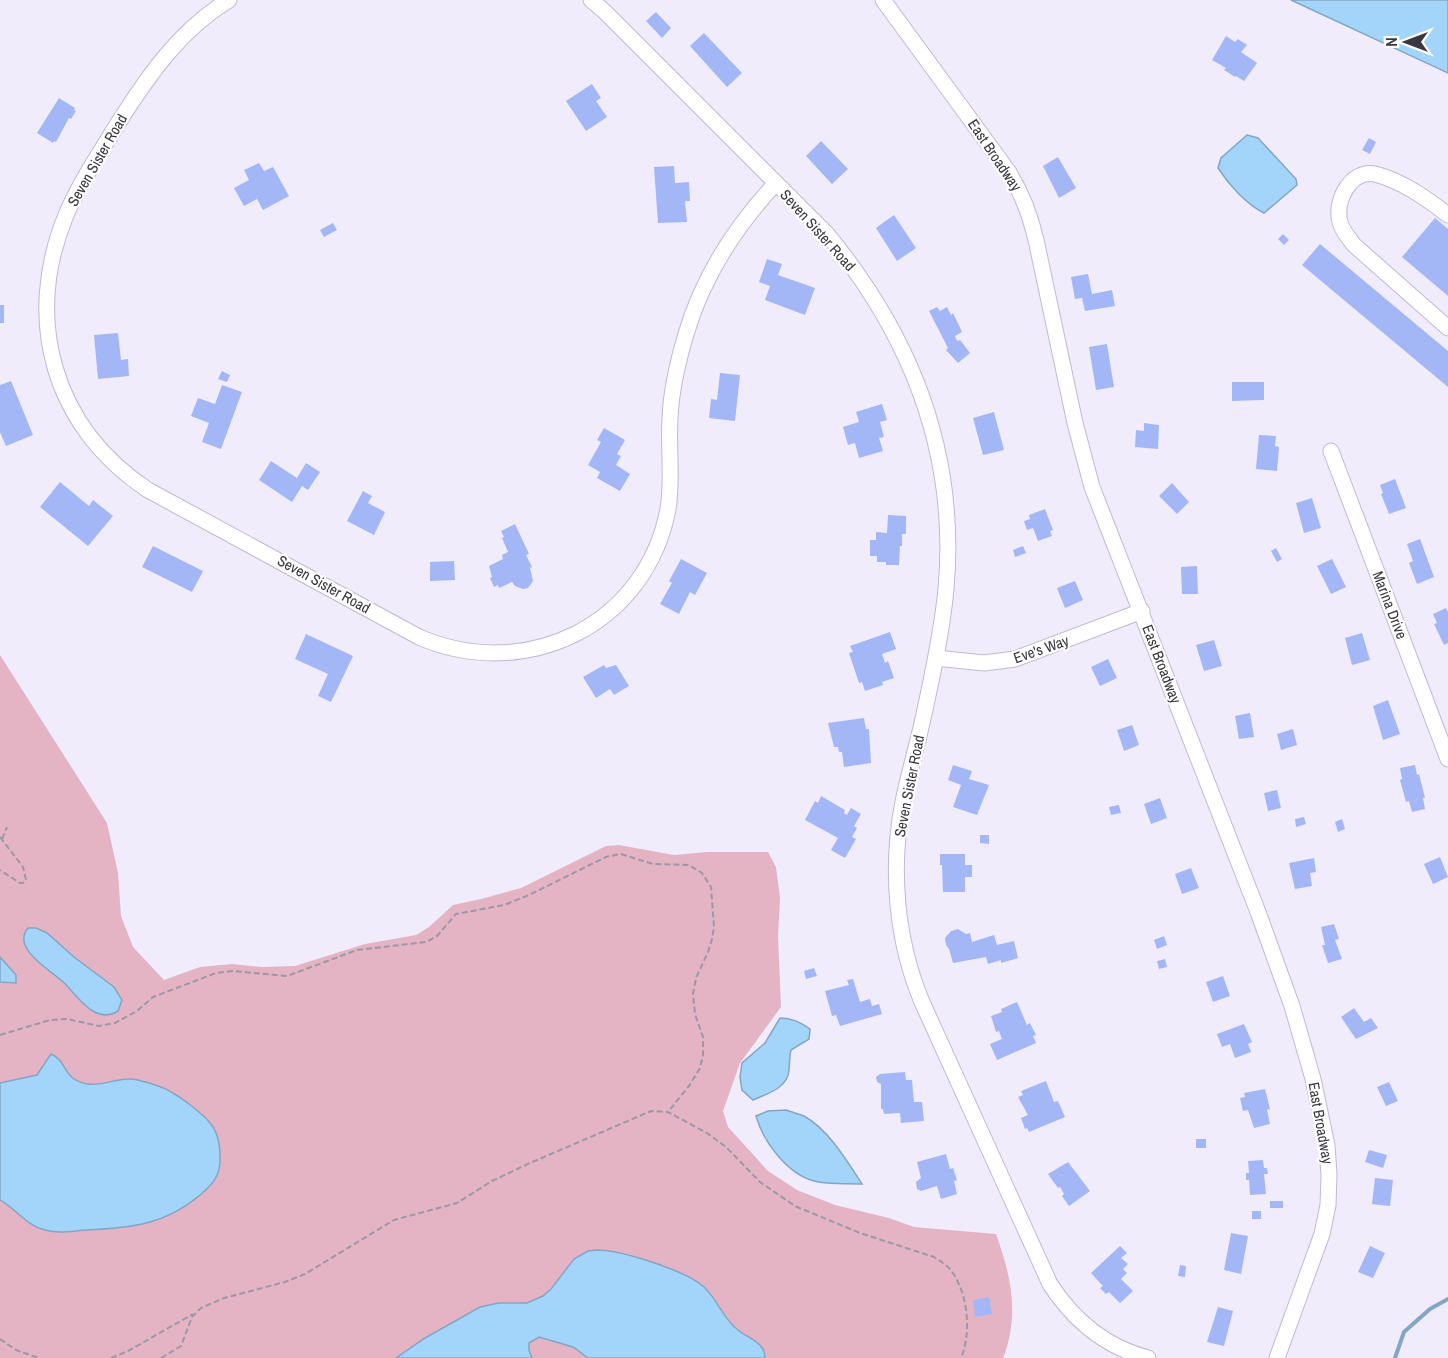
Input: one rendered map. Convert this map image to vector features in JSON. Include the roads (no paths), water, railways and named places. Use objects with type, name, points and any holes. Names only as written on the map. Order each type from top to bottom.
[{"type":"street","name":"Seven Sister Road","points":[[229,0],[189,31],[157,65],[140,88],[76,193],[58,239],[47,288],[47,330],[59,381],[74,413],[94,442],[105,456],[132,479],[148,490],[419,637],[436,644],[466,652],[496,654],[541,648],[569,637],[595,622],[618,603],[638,580],[654,554],[668,510],[670,417],[673,388],[686,332],[708,278],[722,253],[755,205],[776,183]]},
{"type":"street","name":"Seven Sister Road","points":[[591,0],[612,18],[827,234],[873,295],[901,346],[923,399],[942,474],[946,512],[946,589],[936,658],[898,834],[898,896],[901,927],[916,987],[1056,1294],[1072,1314],[1095,1334],[1121,1349],[1148,1358]]},
{"type":"street","name":"East Broadway","points":[[883,0],[1002,161],[1022,193],[1036,240],[1075,423],[1092,487],[1292,1006],[1314,1079],[1327,1145],[1329,1189],[1326,1218],[1307,1278],[1277,1358]]},
{"type":"street","points":[[1448,214],[1411,189],[1374,174],[1356,177],[1342,196],[1339,207],[1339,220],[1354,245],[1448,328]]},
{"type":"street","name":"Marina Drive","points":[[1332,451],[1448,759]]},
{"type":"street","name":"Eve's Way","points":[[936,658],[984,663],[1015,659],[1142,612]]},
{"type":"water","points":[[1291,0],[1448,0],[1448,73]]},
{"type":"water","points":[[1247,135],[1258,138],[1296,179],[1297,185],[1264,213],[1238,194],[1218,168],[1221,158]]},
{"type":"water","points":[[28,928],[36,928],[47,933],[114,987],[122,1000],[118,1011],[109,1015],[94,1012],[62,981],[41,965],[24,943],[24,936]]},
{"type":"water","points":[[0,957],[16,975],[16,983],[0,982]]},
{"type":"water","points":[[780,1018],[796,1021],[810,1029],[809,1039],[791,1050],[788,1076],[781,1086],[753,1100],[742,1090],[740,1077],[742,1063],[765,1043]]},
{"type":"water","points":[[51,1054],[60,1061],[69,1075],[80,1082],[93,1084],[123,1079],[137,1080],[167,1090],[192,1106],[210,1123],[218,1139],[220,1163],[218,1174],[212,1183],[187,1205],[160,1219],[132,1226],[102,1229],[60,1232],[45,1230],[27,1221],[0,1200],[0,1083],[37,1075]]},
{"type":"water","points":[[786,1110],[804,1116],[822,1129],[862,1184],[814,1181],[786,1164],[770,1146],[756,1116],[768,1111]]},
{"type":"water","points":[[597,1250],[653,1262],[696,1281],[709,1292],[733,1326],[759,1344],[765,1358],[588,1358],[573,1347],[539,1337],[529,1343],[532,1358],[396,1358],[425,1338],[480,1307],[499,1303],[527,1303],[543,1296],[574,1259],[588,1251]]},
{"type":"waterway","points":[[1395,1358],[1404,1332],[1430,1309],[1448,1299]]}]
